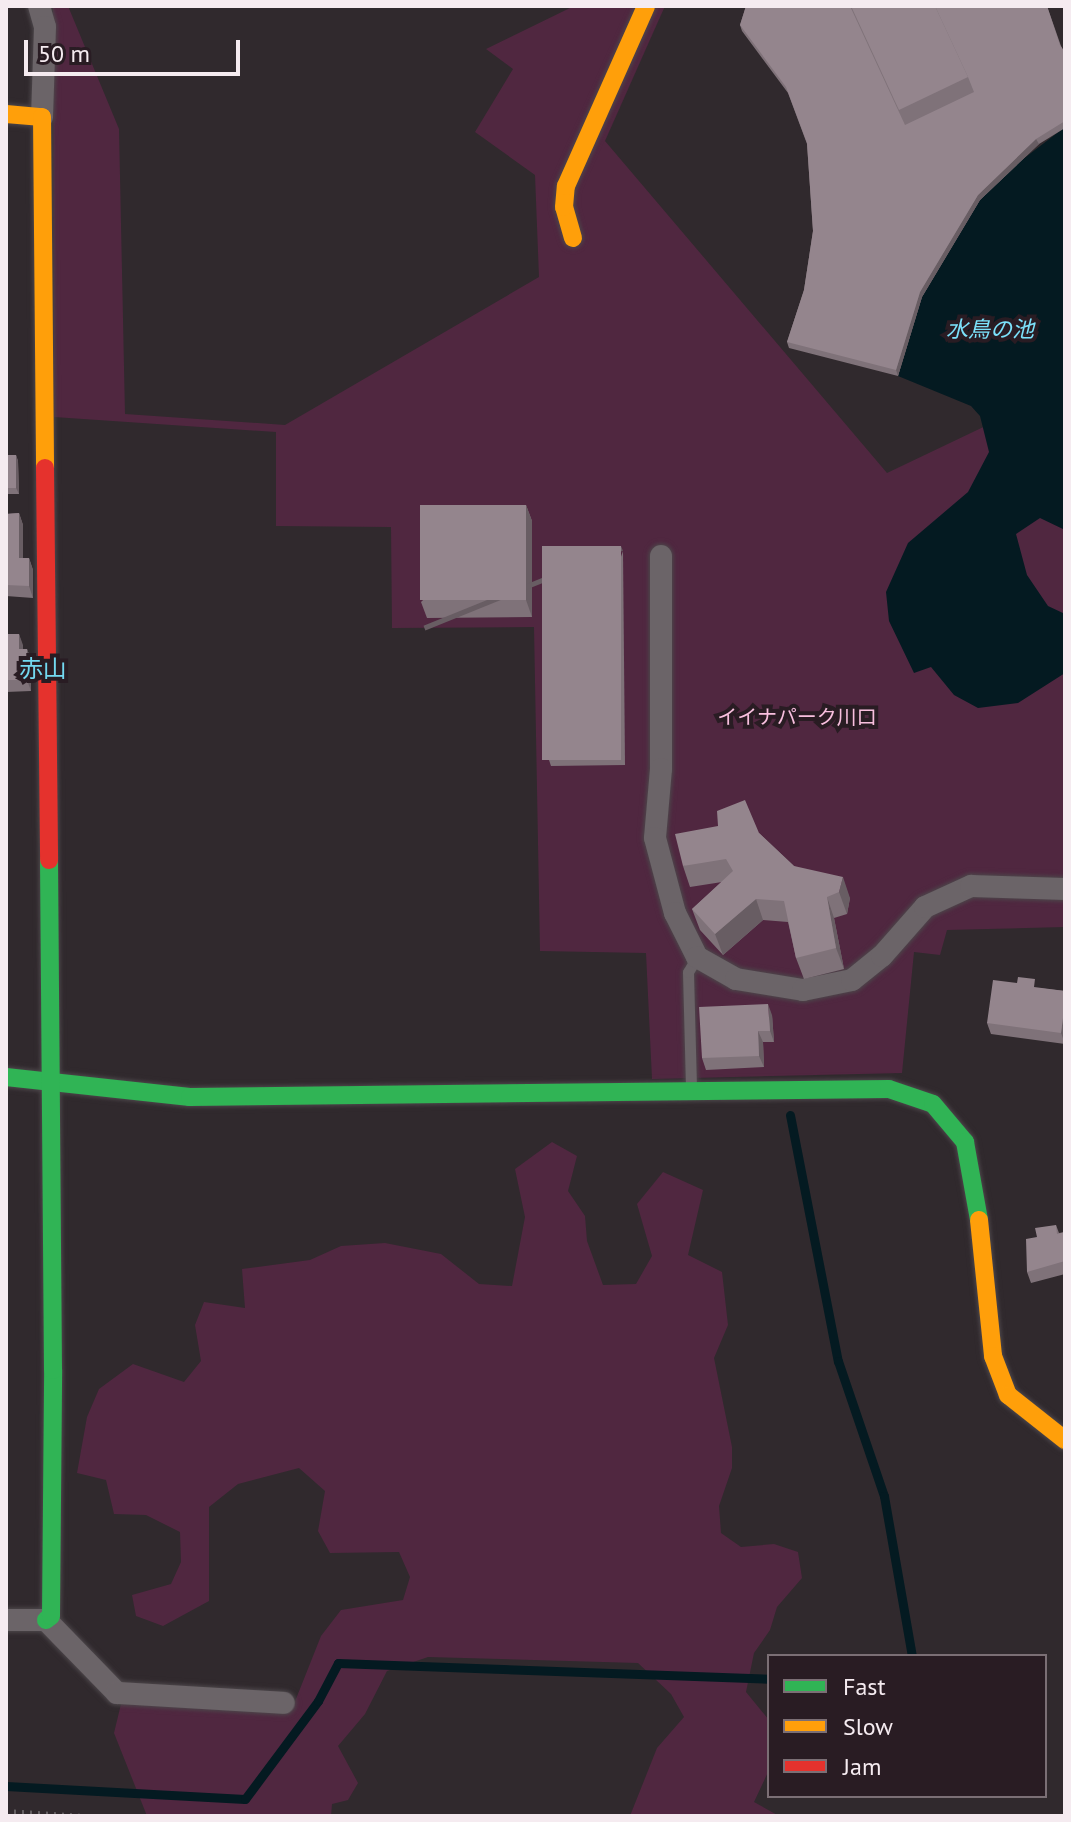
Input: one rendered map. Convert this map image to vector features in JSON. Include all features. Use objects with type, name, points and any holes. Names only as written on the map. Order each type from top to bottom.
[{"type":"street","points":[[6,1620],[46,1620],[51,1616],[52,1081],[42,117],[45,27],[39,6]]},
{"type":"street","points":[[573,238],[564,207],[566,186],[646,6]]},
{"type":"street","points":[[6,114],[42,117]]},
{"type":"street","points":[[661,556],[661,769],[655,838],[675,913],[697,957],[736,979],[803,990],[852,980],[882,956],[925,907],[949,894],[971,886],[1042,885],[1065,889]]},
{"type":"street","points":[[1042,885],[1065,875]]},
{"type":"street","points":[[6,1077],[190,1097],[889,1089],[933,1104],[965,1142],[973,1168],[993,1356],[1008,1395],[1065,1440]]},
{"type":"street","points":[[46,1620],[117,1693],[284,1703]]},
{"type":"lane","points":[[692,1091],[688,972],[697,957]]},
{"type":"path","points":[[6,1811],[84,1816]]},
{"type":"green space","name":"イイナパーク川口","points":[[53,6],[68,6],[119,129],[125,414],[285,425],[539,277],[535,175],[475,132],[513,69],[486,49],[574,6],[665,6],[605,141],[887,473],[1065,388],[1065,927],[947,930],[940,955],[914,952],[902,1073],[652,1079],[646,953],[540,951],[534,627],[392,628],[391,527],[276,526],[276,432],[54,417]]},
{"type":"green space","points":[[552,1142],[577,1156],[568,1191],[585,1216],[587,1241],[603,1285],[636,1284],[652,1256],[637,1204],[663,1172],[703,1190],[688,1255],[722,1272],[728,1325],[714,1358],[732,1447],[732,1468],[719,1506],[721,1533],[741,1547],[774,1544],[798,1552],[802,1578],[777,1607],[770,1630],[754,1653],[746,1692],[767,1718],[767,1774],[754,1802],[779,1816],[630,1816],[657,1748],[684,1717],[671,1694],[638,1663],[428,1657],[387,1671],[365,1714],[338,1746],[358,1783],[348,1800],[332,1804],[331,1816],[147,1816],[114,1733],[121,1704],[292,1709],[321,1636],[341,1610],[403,1600],[410,1577],[399,1552],[330,1553],[318,1531],[325,1491],[299,1468],[238,1484],[209,1507],[209,1601],[163,1626],[136,1616],[132,1595],[171,1584],[181,1562],[180,1532],[146,1515],[114,1514],[106,1480],[77,1473],[87,1417],[99,1389],[133,1364],[184,1382],[201,1361],[195,1325],[204,1302],[245,1308],[242,1269],[310,1260],[341,1246],[385,1243],[441,1254],[479,1284],[512,1286],[525,1217],[515,1169]]},
{"type":"water","name":"水鳥の池","points":[[1065,127],[1065,530],[1040,518],[1016,534],[1027,575],[1048,606],[1065,614],[1065,673],[1018,703],[978,708],[954,695],[931,667],[914,673],[889,621],[886,592],[908,543],[968,492],[989,452],[980,416],[971,406],[898,376],[922,297],[980,200],[1005,173]]},
{"type":"building","points":[[746,6],[850,6],[905,125],[974,92],[935,6],[1047,6],[1065,53],[1065,121],[1036,139],[978,195],[920,292],[896,370],[787,342],[804,290],[813,231],[807,143],[786,87],[740,25]]},
{"type":"building","points":[[851,6],[935,6],[968,77],[899,110]]},
{"type":"building","points":[[6,455],[16,455],[16,488],[6,488]]},
{"type":"building","points":[[420,505],[526,505],[526,600],[420,600]]},
{"type":"building","points":[[19,513],[19,558],[29,558],[29,586],[6,585],[6,514]]},
{"type":"building","points":[[542,546],[621,546],[621,760],[542,760]]},
{"type":"building","points":[[6,634],[19,634],[19,649],[27,649],[27,680],[6,680]]},
{"type":"building","points":[[745,800],[759,833],[794,866],[843,877],[839,892],[827,897],[836,948],[796,958],[784,901],[756,899],[715,934],[692,909],[733,871],[726,859],[683,866],[675,834],[718,826],[717,811]]},
{"type":"building","points":[[1018,977],[1035,979],[1034,987],[1065,991],[1061,1033],[987,1023],[993,980],[1017,983]]},
{"type":"building","points":[[768,1004],[770,1031],[758,1031],[759,1056],[702,1058],[699,1007]]},
{"type":"building","points":[[1056,1225],[1057,1234],[1065,1232],[1065,1261],[1027,1272],[1026,1239],[1037,1237],[1035,1228]]},
{"type":"waterway","points":[[790,1115],[838,1361],[884,1496],[912,1654]]},
{"type":"waterway","points":[[6,1786],[245,1799],[318,1701],[338,1663],[767,1679]]},
{"type":"traffic: fast","points":[[46,1620],[51,1616],[53,1370],[49,860]]},
{"type":"traffic: fast","points":[[6,1077],[190,1097],[889,1089],[933,1104],[965,1142],[979,1220]]},
{"type":"traffic: slow","points":[[573,238],[564,207],[566,186],[646,6]]},
{"type":"traffic: slow","points":[[6,114],[42,117],[45,468]]},
{"type":"traffic: slow","points":[[979,1220],[993,1356],[1008,1395],[1065,1440]]},
{"type":"traffic: jam","points":[[45,468],[49,860]]},
{"type":"district","name":"赤山","points":[[43,669]]}]
